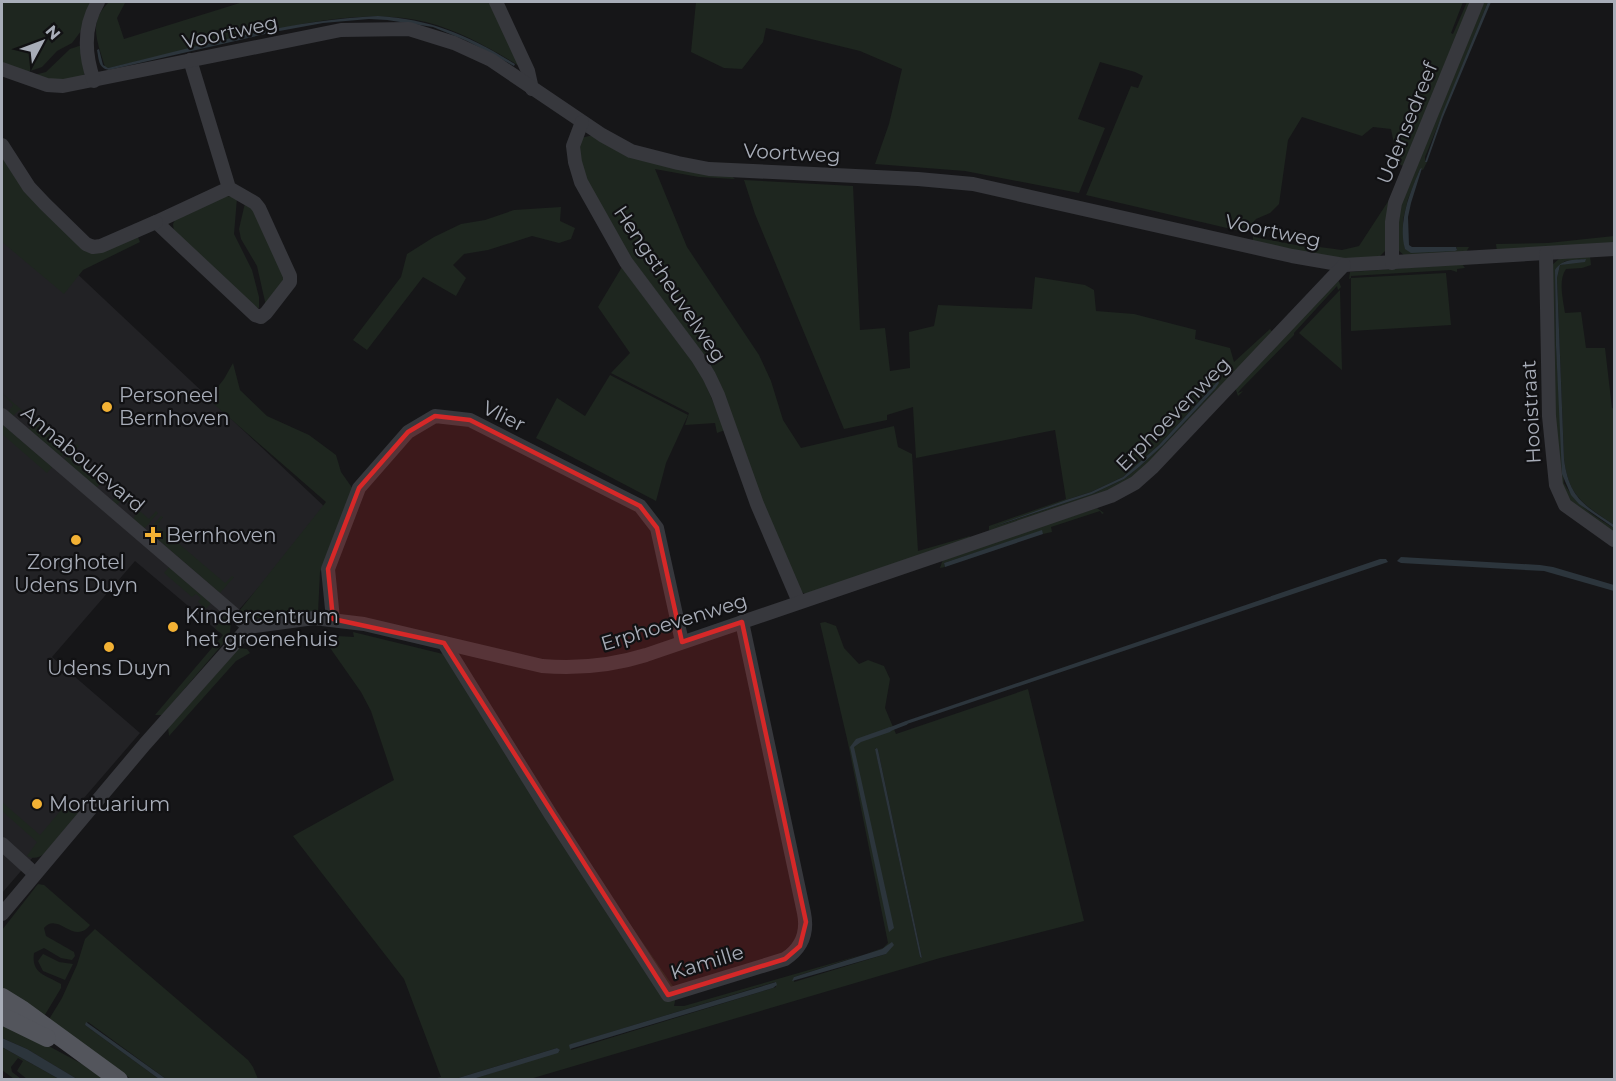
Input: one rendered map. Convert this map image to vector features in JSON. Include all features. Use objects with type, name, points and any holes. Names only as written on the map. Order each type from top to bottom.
[{"type":"main road","points":[[2,997],[119,1080]]},
{"type":"main road","points":[[2,1016],[76,1050]]},
{"type":"street","points":[[94,81],[86,36],[90,16],[98,2]]},
{"type":"street","points":[[496,2],[528,71],[532,88]]},
{"type":"street","name":"Udensedreef","points":[[1392,263],[1392,222],[1395,203],[1477,2]]},
{"type":"street","name":"Voortweg","points":[[2,69],[47,85],[63,86],[341,30],[409,29],[454,44],[491,60],[582,122],[631,151],[709,169],[918,179],[973,184],[1344,266],[1614,249]]},
{"type":"street","points":[[156,222],[255,315],[261,317],[266,313],[290,282],[290,276],[259,208],[255,203],[229,188],[190,60]]},
{"type":"street","name":"Hengstheuvelweg","points":[[582,122],[573,146],[574,162],[581,182],[626,262],[709,376],[757,504],[799,602]]},
{"type":"street","points":[[2,145],[29,187],[86,244],[93,247],[101,246],[229,188]]},
{"type":"street","name":"Hooistraat","points":[[1546,254],[1550,416],[1556,485],[1565,505],[1614,540]]},
{"type":"street","name":"Erphoevenweg","points":[[249,627],[314,618],[364,624],[542,666],[570,668],[621,663],[1111,496],[1135,483],[1344,266]]},
{"type":"street","name":"Annaboulevard","points":[[2,415],[249,627]]},
{"type":"street","name":"Vlier","points":[[333,620],[328,569],[359,488],[408,432],[435,416],[470,420],[640,507],[657,528],[682,642]]},
{"type":"street","name":"Kamille","points":[[444,643],[551,815],[668,995],[785,959],[795,953],[806,930],[742,622]]},
{"type":"street","points":[[2,914],[152,735],[249,627]]},
{"type":"street","points":[[2,844],[35,873]]},
{"type":"highlighted area","points":[[435,416],[470,420],[640,506],[657,528],[682,642],[742,622],[806,922],[800,946],[785,959],[668,995],[444,643],[333,619],[328,569],[359,488],[408,432]]},
{"type":"shaded area","points":[[2,2],[90,3],[81,31],[72,43],[57,51],[42,67],[27,72],[2,63]]},
{"type":"shaded area","points":[[109,2],[125,3],[117,18],[124,39],[243,2],[490,2],[519,66],[451,30],[426,22],[378,16],[297,25],[108,68],[105,67],[96,25],[102,10]]},
{"type":"shaded area","points":[[696,2],[1463,2],[1451,33],[1453,34],[1467,2],[1473,2],[1385,251],[1379,257],[1342,260],[1253,241],[1253,234],[1254,237],[1312,248],[1312,246],[1342,250],[1359,246],[1389,200],[1403,166],[1393,161],[1396,154],[1391,129],[1373,127],[1362,136],[1302,117],[1288,140],[1279,204],[1270,213],[1256,219],[1244,232],[1086,195],[1131,86],[1138,88],[1143,76],[1135,72],[1100,62],[1078,119],[1105,128],[1079,193],[965,171],[875,164],[889,124],[902,69],[860,51],[766,28],[763,42],[742,69],[724,68],[691,52]]},
{"type":"shaded area","points":[[1481,2],[1488,2],[1425,157],[1427,162],[1423,170],[1420,169],[1408,199],[1403,220],[1405,249],[1469,247],[1465,254],[1405,256],[1398,250],[1397,243],[1401,197]]},
{"type":"shaded area","points":[[1488,2],[1491,2],[1443,117],[1427,162],[1425,162],[1442,114]]},
{"type":"shaded area","points":[[378,16],[433,25],[466,37],[515,64],[514,66],[467,41],[433,27],[369,19],[323,23],[274,32],[109,70],[101,65],[97,50],[99,49],[103,65],[108,68],[276,29],[310,23]]},
{"type":"shaded area","points":[[82,45],[86,69],[84,75],[79,79],[63,81],[34,75],[46,72],[70,49]]},
{"type":"shaded area","points":[[593,135],[729,174],[735,179],[699,177],[655,169],[687,247],[759,355],[771,381],[783,420],[801,448],[894,426],[898,447],[912,454],[918,551],[970,536],[969,540],[809,595],[801,592],[793,580],[726,408],[630,262],[584,178],[577,154],[581,138]]},
{"type":"shaded area","points":[[2,154],[83,250],[137,235],[140,242],[83,270],[64,294],[2,242]]},
{"type":"shaded area","points":[[1422,168],[1408,217],[1409,245],[1412,247],[1456,247],[1455,251],[1411,253],[1405,249],[1403,229],[1406,209]]},
{"type":"shaded area","points":[[744,180],[853,186],[860,330],[885,328],[890,371],[910,368],[909,332],[934,326],[938,305],[1032,309],[1035,277],[1085,285],[1094,290],[1096,311],[1134,314],[1196,330],[1195,339],[1230,348],[1234,362],[1270,329],[1273,333],[1155,459],[1120,488],[993,533],[989,530],[989,526],[1066,499],[1055,430],[916,458],[913,407],[887,415],[887,420],[844,429],[755,214]],"holes":[[[1213,386],[1215,389],[1163,445],[1124,479],[1092,494],[993,527],[1091,492],[1123,477],[1159,445]]]},
{"type":"shaded area","points":[[227,196],[237,198],[234,234],[252,270],[259,297],[259,308],[253,307],[174,232],[173,224],[177,216]]},
{"type":"shaded area","name":"Bernhoven","points":[[2,203],[328,510],[219,632],[135,561],[52,657],[140,733],[2,893]]},
{"type":"shaded area","points":[[245,203],[254,209],[283,271],[284,280],[266,306],[257,266],[241,239],[239,229]]},
{"type":"shaded area","points":[[561,207],[560,221],[575,228],[571,239],[559,243],[532,236],[488,250],[464,254],[453,265],[466,278],[456,296],[423,277],[367,350],[353,340],[401,277],[407,254],[461,224],[485,220],[514,210]]},
{"type":"shaded area","points":[[1614,236],[1613,245],[1497,252],[1496,244],[1548,243]]},
{"type":"shaded area","points":[[1590,256],[1591,265],[1566,269],[1562,279],[1562,290],[1565,313],[1581,312],[1586,348],[1605,348],[1612,408],[1614,409],[1614,525],[1580,499],[1566,472],[1557,278],[1560,266],[1555,270],[1556,346],[1564,483],[1580,504],[1614,528],[1614,536],[1579,513],[1562,494],[1555,452],[1552,265],[1559,259]],"holes":[[[1586,259],[1561,265],[1565,261]]]},
{"type":"shaded area","points":[[1586,259],[1585,262],[1560,265],[1557,278],[1564,459],[1566,472],[1574,492],[1586,506],[1614,525],[1614,528],[1579,504],[1571,495],[1562,474],[1555,270],[1558,266],[1564,262]]},
{"type":"shaded area","points":[[1462,264],[1465,268],[1457,269],[1457,272],[1451,270],[1351,276],[1349,279],[1350,272]]},
{"type":"shaded area","points":[[622,267],[683,345],[703,378],[725,430],[717,433],[715,423],[685,425],[689,413],[611,373],[630,353],[598,307]]},
{"type":"shaded area","points":[[1446,273],[1451,325],[1351,331],[1351,278]]},
{"type":"shaded area","points":[[1338,279],[1341,287],[1338,290],[1337,286],[1294,335],[1241,389],[1238,393],[1243,391],[1238,396],[1235,387]]},
{"type":"shaded area","points":[[1340,290],[1342,370],[1299,333]]},
{"type":"shaded area","points":[[233,363],[240,390],[267,416],[309,435],[336,455],[341,472],[353,489],[320,572],[318,613],[267,619],[249,615],[240,610],[326,502],[208,399]]},
{"type":"shaded area","points":[[610,375],[688,415],[666,463],[656,501],[536,438],[557,398],[585,416]]},
{"type":"shaded area","points":[[1218,381],[1215,389],[1163,445],[1124,479],[1092,494],[992,527],[1091,492],[1123,477],[1159,445]]},
{"type":"shaded area","points":[[2,393],[65,447],[72,439],[74,441],[61,457],[28,430],[34,422],[19,410],[13,416],[8,412],[13,405]]},
{"type":"shaded area","points":[[2,424],[52,467],[47,473],[2,434]]},
{"type":"shaded area","points":[[77,444],[79,446],[73,454],[149,519],[156,511],[158,513],[144,529],[133,519],[138,511],[123,498],[117,505],[112,501],[118,494],[103,481],[96,488],[64,460]]},
{"type":"shaded area","points":[[1097,508],[1104,513],[1100,511],[1051,527],[1052,532],[1043,534],[1041,531],[944,563],[945,567],[940,568],[943,559]]},
{"type":"shaded area","points":[[161,516],[163,517],[157,525],[225,583],[232,576],[234,577],[220,593],[148,531]]},
{"type":"shaded area","points":[[1042,530],[1043,534],[945,567],[944,563]]},
{"type":"shaded area","points":[[1401,557],[1553,567],[1614,585],[1614,591],[1544,571],[1401,563],[1397,561]]},
{"type":"shaded area","points":[[1380,559],[1386,559],[1388,562],[904,725],[906,721]]},
{"type":"shaded area","points":[[169,567],[211,603],[206,609],[198,602],[201,598],[196,594],[192,597],[164,573]]},
{"type":"shaded area","points":[[226,615],[231,619],[227,639],[162,715],[155,715],[223,635],[215,628]]},
{"type":"shaded area","points":[[825,622],[836,626],[844,648],[859,664],[868,660],[884,666],[890,679],[885,708],[896,734],[1028,689],[1084,921],[940,958],[530,1079],[473,1079],[560,1051],[557,1048],[455,1079],[433,1079],[441,1077],[404,979],[293,836],[394,780],[371,711],[361,692],[321,635],[354,637],[353,632],[443,654],[677,992],[674,1006],[684,1006],[864,954],[794,977],[794,982],[886,954],[886,947],[883,948],[888,943],[848,743],[820,623]],"holes":[[[875,748],[878,750],[922,958],[920,957]],[[775,982],[776,987],[571,1050],[572,1044]]]},
{"type":"shaded area","points":[[239,648],[247,649],[250,653],[236,661],[169,736],[168,727]]},
{"type":"shaded area","points":[[890,727],[892,730],[890,732],[861,742],[854,747],[894,928],[889,932],[850,747],[856,739]]},
{"type":"shaded area","points":[[875,749],[878,750],[922,958]]},
{"type":"shaded area","points":[[2,802],[40,835],[68,802],[76,808],[78,813],[44,854],[31,858],[27,856],[37,842],[2,811]]},
{"type":"shaded area","points":[[38,884],[44,885],[90,925],[78,932],[55,923],[44,928],[46,936],[74,952],[75,956],[72,960],[61,958],[44,948],[34,953],[37,970],[61,984],[61,988],[43,1018],[2,990],[2,930]]},
{"type":"shaded area","points":[[95,929],[248,1060],[258,1079],[166,1079],[88,1022],[85,1025],[159,1079],[131,1079],[48,1021],[62,998],[77,965],[85,939]]},
{"type":"shaded area","points":[[892,942],[894,945],[886,954],[792,981],[794,977],[882,949]]},
{"type":"shaded area","points":[[43,954],[59,962],[73,964],[65,980],[43,971],[38,961]]},
{"type":"shaded area","points":[[776,982],[777,985],[773,988],[570,1049],[571,1044]]},
{"type":"shaded area","points":[[2,1021],[84,1065],[105,1079],[77,1079],[27,1049],[2,1038]]},
{"type":"shaded area","points":[[86,1022],[166,1079],[159,1079],[85,1025]]},
{"type":"shaded area","points":[[2,1038],[27,1049],[77,1079],[59,1079],[2,1047]]},
{"type":"shaded area","points":[[2,1047],[59,1079],[27,1079],[17,1071],[23,1061],[18,1058],[11,1067],[12,1072],[21,1079],[14,1079],[2,1070]]},
{"type":"shaded area","points":[[557,1048],[560,1050],[558,1053],[473,1079],[455,1079]]},
{"type":"waterway","points":[[888,730],[906,723]]},
{"type":"place","name":"Personeel Bernhoven","points":[[107,407]]},
{"type":"place","name":"Bernhoven","points":[[153,535]]},
{"type":"place","name":"Zorghotel Udens Duyn","points":[[76,540]]},
{"type":"place","name":"Kindercentrum het groenehuis","points":[[173,627]]},
{"type":"place","name":"Udens Duyn","points":[[109,647]]},
{"type":"place","name":"Mortuarium","points":[[37,804]]}]
